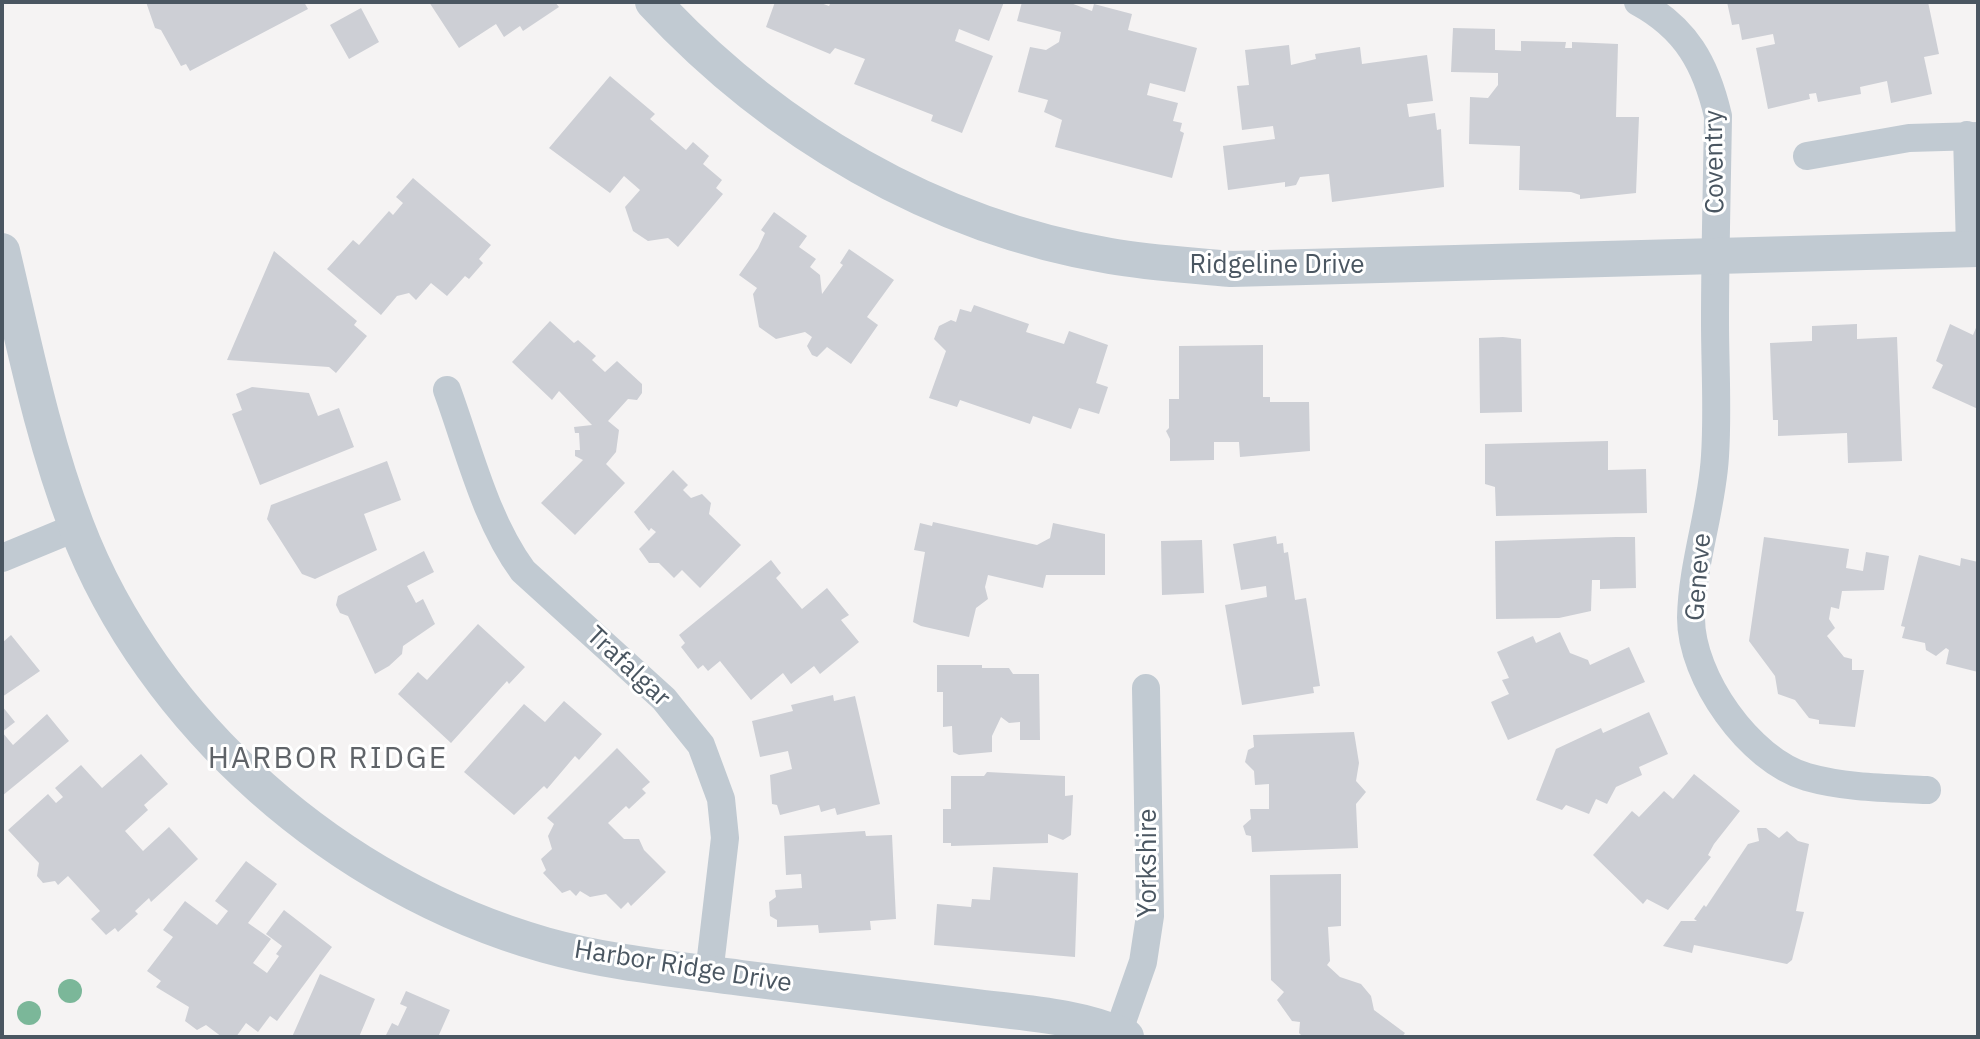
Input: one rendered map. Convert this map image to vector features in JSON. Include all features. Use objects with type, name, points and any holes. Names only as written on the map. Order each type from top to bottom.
[{"type":"street","name":"Ridgeline Drive","points":[[653,2],[740,86],[806,135],[876,176],[926,199],[1029,238],[1108,256],[1231,269],[1974,249]]},
{"type":"street","name":"Coventry","points":[[1638,2],[1680,31],[1701,61],[1710,81],[1718,116],[1715,258]]},
{"type":"street","points":[[1807,156],[1909,138],[1972,135],[1974,249]]},
{"type":"street","name":"Harbor Ridge Drive","points":[[2,251],[50,452],[77,527],[128,627],[172,690],[221,748],[277,801],[338,847],[403,887],[472,919],[545,945],[619,962],[1049,1016],[1122,1035]]},
{"type":"street","name":"Geneve","points":[[1715,258],[1715,458],[1694,576],[1691,621],[1697,653],[1709,682],[1747,737],[1790,770],[1835,783],[1927,790]]},
{"type":"street","name":"Trafalgar","points":[[447,390],[494,523],[509,552],[523,571],[684,720],[713,771],[721,799],[725,838],[709,974]]},
{"type":"street","points":[[2,558],[77,527]]},
{"type":"street","name":"Yorkshire","points":[[1122,1035],[1143,962],[1150,916],[1146,688]]},
{"type":"building","points":[[146,2],[304,2],[308,9],[190,71],[186,64],[181,66],[161,30],[155,28]]},
{"type":"building","points":[[429,2],[555,2],[559,7],[523,31],[520,26],[504,37],[496,24],[459,48]]},
{"type":"building","points":[[775,2],[818,2],[829,6],[831,2],[1004,2],[989,41],[959,29],[955,41],[993,56],[962,133],[931,121],[933,115],[854,84],[865,59],[835,48],[830,54],[766,27]]},
{"type":"building","points":[[1022,2],[1068,2],[1092,11],[1094,4],[1132,14],[1128,30],[1197,48],[1185,92],[1150,83],[1147,95],[1178,103],[1173,121],[1182,123],[1180,131],[1184,133],[1172,178],[1055,147],[1062,120],[1044,112],[1048,100],[1018,92],[1030,47],[1046,50],[1059,42],[1061,32],[1017,21]]},
{"type":"building","points":[[1727,2],[1928,2],[1939,54],[1924,57],[1932,94],[1891,103],[1887,81],[1860,87],[1861,94],[1818,102],[1816,93],[1809,94],[1810,99],[1768,109],[1756,48],[1775,44],[1773,34],[1742,40],[1739,24],[1732,25]]},
{"type":"building","points":[[361,8],[379,42],[349,59],[330,25]]},
{"type":"building","points":[[1453,28],[1495,29],[1495,50],[1521,51],[1521,41],[1566,42],[1565,48],[1572,48],[1572,42],[1618,44],[1616,117],[1639,117],[1636,193],[1580,199],[1580,195],[1571,192],[1519,190],[1520,146],[1469,144],[1470,97],[1488,98],[1498,85],[1498,73],[1451,72]]},
{"type":"building","points":[[1289,45],[1291,65],[1316,59],[1315,54],[1360,47],[1362,64],[1427,55],[1433,101],[1407,104],[1409,117],[1435,113],[1437,130],[1441,129],[1444,187],[1332,202],[1329,174],[1300,177],[1296,185],[1285,187],[1285,182],[1228,190],[1223,146],[1275,139],[1273,126],[1242,130],[1237,86],[1249,85],[1245,50]]},
{"type":"building","points":[[610,76],[655,114],[650,119],[686,150],[693,142],[709,156],[703,164],[722,180],[716,188],[723,194],[678,247],[668,238],[648,241],[633,231],[625,207],[640,190],[624,176],[610,193],[549,148]]},
{"type":"building","points":[[413,178],[491,245],[479,259],[483,263],[469,279],[465,276],[447,296],[431,283],[416,300],[409,293],[397,296],[381,315],[327,269],[353,240],[359,245],[389,211],[393,215],[403,203],[396,197]]},
{"type":"building","points":[[774,212],[807,236],[799,247],[816,259],[810,267],[820,275],[822,294],[843,265],[840,263],[849,249],[894,280],[867,317],[878,325],[851,364],[827,347],[817,357],[812,355],[807,346],[812,337],[805,332],[776,339],[759,327],[753,294],[757,288],[739,275],[758,248],[765,233],[761,230]]},
{"type":"building","points":[[274,251],[357,321],[354,325],[367,336],[336,373],[329,367],[227,360]]},
{"type":"building","points":[[974,305],[1029,324],[1026,332],[1064,344],[1069,331],[1108,345],[1096,383],[1108,387],[1099,414],[1079,408],[1071,429],[1033,416],[1030,424],[960,400],[957,407],[929,398],[946,351],[934,339],[939,326],[951,320],[956,322],[960,309],[971,312]]},
{"type":"building","points":[[550,321],[574,343],[578,340],[596,356],[592,360],[605,372],[617,361],[642,384],[642,393],[637,400],[628,399],[608,421],[619,430],[616,452],[606,464],[625,483],[575,535],[541,503],[583,460],[575,456],[575,450],[580,450],[579,433],[575,433],[574,427],[592,425],[559,391],[552,400],[512,362]]},
{"type":"building","points":[[1978,323],[1978,409],[1932,388],[1943,365],[1936,361],[1950,324],[1973,335]]},
{"type":"building","points":[[1857,324],[1857,339],[1897,337],[1902,461],[1848,463],[1847,433],[1778,436],[1778,420],[1773,420],[1770,343],[1812,341],[1812,326]]},
{"type":"building","points":[[1479,338],[1521,339],[1522,412],[1480,413]]},
{"type":"building","points":[[1263,345],[1263,397],[1270,397],[1270,402],[1309,402],[1310,451],[1240,457],[1239,442],[1214,442],[1214,460],[1170,461],[1170,439],[1166,431],[1169,428],[1169,399],[1179,399],[1179,346]]},
{"type":"building","points":[[252,387],[309,393],[318,416],[339,408],[354,447],[260,485],[232,414],[242,410],[236,394]]},
{"type":"building","points":[[1608,441],[1608,470],[1646,469],[1647,513],[1496,516],[1495,487],[1485,484],[1485,444]]},
{"type":"building","points":[[387,461],[401,500],[364,514],[377,550],[315,579],[302,574],[267,519],[271,505]]},
{"type":"building","points":[[673,470],[688,485],[683,490],[691,498],[702,494],[711,503],[709,514],[741,545],[700,588],[682,570],[674,578],[659,563],[649,563],[639,549],[656,532],[651,528],[649,531],[634,512]]},
{"type":"building","points":[[933,522],[1037,545],[1050,538],[1053,523],[1105,534],[1105,575],[1046,575],[1043,588],[988,575],[985,587],[988,599],[976,608],[969,637],[921,626],[913,622],[925,552],[914,550],[920,523],[932,526]]},
{"type":"building","points":[[1276,536],[1277,544],[1283,543],[1284,553],[1288,552],[1295,600],[1306,598],[1320,686],[1313,687],[1314,693],[1242,705],[1225,605],[1267,597],[1266,586],[1241,590],[1233,544]]},
{"type":"building","points":[[1635,537],[1636,588],[1600,589],[1600,580],[1592,580],[1591,611],[1559,618],[1496,619],[1495,541]]},
{"type":"building","points":[[1764,537],[1849,549],[1846,568],[1863,571],[1866,552],[1889,556],[1884,590],[1842,591],[1839,609],[1831,607],[1829,619],[1835,628],[1827,636],[1844,657],[1852,659],[1852,670],[1864,670],[1855,727],[1819,724],[1819,720],[1809,718],[1795,700],[1778,694],[1775,676],[1749,641]]},
{"type":"building","points":[[1202,540],[1204,593],[1162,595],[1161,541]]},
{"type":"building","points":[[424,551],[434,572],[407,586],[416,603],[423,599],[435,624],[403,646],[402,654],[375,674],[348,616],[340,613],[336,605],[338,596]]},
{"type":"building","points":[[1919,555],[1960,566],[1961,558],[1978,562],[1978,672],[1946,664],[1949,650],[1946,648],[1936,656],[1926,650],[1925,643],[1902,638],[1905,627],[1901,626]]},
{"type":"building","points":[[771,560],[781,573],[776,578],[802,609],[827,588],[849,615],[841,620],[859,642],[820,674],[814,666],[791,684],[783,673],[751,700],[720,661],[708,671],[703,665],[698,669],[681,647],[685,643],[679,635]]},
{"type":"building","points":[[478,624],[525,667],[509,684],[507,681],[451,743],[398,694],[418,672],[427,680]]},
{"type":"building","points":[[1560,632],[1570,653],[1588,660],[1590,665],[1629,647],[1645,682],[1508,740],[1491,702],[1509,694],[1502,680],[1509,678],[1497,652],[1533,636],[1536,643]]},
{"type":"building","points":[[11,635],[40,671],[2,697],[2,643]]},
{"type":"building","points":[[937,665],[982,665],[982,668],[1009,668],[1013,674],[1039,674],[1040,740],[1020,740],[1020,722],[1009,723],[1001,717],[992,736],[992,752],[959,755],[953,752],[952,726],[943,727],[943,692],[937,692]]},
{"type":"building","points":[[833,695],[834,701],[855,696],[880,804],[837,815],[835,808],[821,812],[819,805],[780,815],[777,805],[772,804],[770,775],[792,769],[788,751],[760,757],[752,721],[793,711],[791,705]]},
{"type":"building","points":[[564,701],[602,734],[579,760],[575,756],[547,789],[544,786],[514,815],[464,772],[524,704],[545,722]]},
{"type":"building","points":[[2,706],[15,722],[2,732]]},
{"type":"building","points":[[1649,712],[1668,754],[1639,767],[1642,775],[1616,787],[1607,804],[1596,799],[1589,814],[1566,805],[1562,810],[1536,800],[1556,749],[1601,728],[1603,733]]},
{"type":"building","points":[[47,714],[69,741],[2,796],[2,732],[13,745]]},
{"type":"building","points":[[1354,732],[1359,763],[1356,781],[1366,792],[1356,804],[1358,848],[1252,852],[1251,836],[1246,835],[1243,826],[1251,819],[1250,809],[1269,809],[1269,784],[1255,785],[1254,771],[1245,762],[1248,750],[1254,747],[1253,735]]},
{"type":"building","points":[[617,748],[650,782],[642,789],[646,793],[608,823],[624,839],[639,839],[644,850],[666,872],[631,906],[628,902],[621,909],[606,894],[590,897],[580,891],[576,896],[570,890],[562,893],[543,873],[546,870],[541,859],[552,849],[548,836],[554,824],[547,818]]},
{"type":"building","points":[[141,754],[168,784],[144,805],[148,810],[125,831],[143,851],[169,827],[198,859],[151,902],[149,898],[135,911],[138,914],[118,932],[115,928],[106,935],[91,919],[100,911],[68,876],[58,885],[55,881],[43,883],[37,876],[39,863],[8,830],[48,794],[56,803],[63,797],[55,788],[81,765],[102,788]]},
{"type":"building","points":[[987,772],[1065,776],[1065,796],[1073,795],[1071,835],[1063,840],[1048,834],[1048,843],[951,846],[951,843],[943,843],[943,809],[951,809],[951,776],[984,776]]},
{"type":"building","points":[[1694,774],[1740,811],[1714,844],[1708,855],[1711,857],[1668,910],[1647,899],[1643,904],[1593,855],[1632,811],[1639,817],[1664,791],[1673,799]]},
{"type":"building","points":[[1757,828],[1766,828],[1779,838],[1787,831],[1798,841],[1809,844],[1796,911],[1804,912],[1792,960],[1787,964],[1694,945],[1692,953],[1663,946],[1681,921],[1697,921],[1694,919],[1704,905],[1706,907],[1748,844],[1759,841]]},
{"type":"building","points":[[865,831],[866,836],[892,835],[896,919],[870,921],[871,930],[819,933],[818,925],[777,927],[777,920],[770,916],[769,902],[776,897],[775,890],[802,888],[801,874],[786,875],[784,836]]},
{"type":"building","points":[[246,861],[277,884],[248,923],[271,939],[253,963],[267,973],[279,956],[276,954],[282,946],[266,934],[284,910],[332,947],[277,1021],[270,1016],[258,1032],[246,1023],[236,1037],[222,1037],[206,1025],[197,1030],[185,1021],[189,1007],[156,987],[161,981],[147,971],[173,937],[163,930],[185,901],[217,925],[228,911],[215,901]]},
{"type":"building","points":[[993,867],[1078,873],[1075,957],[934,945],[937,904],[971,907],[972,899],[990,900]]},
{"type":"building","points":[[1341,874],[1341,926],[1328,927],[1330,961],[1327,965],[1340,977],[1361,984],[1371,996],[1374,1010],[1405,1033],[1402,1037],[1303,1037],[1299,1033],[1300,1022],[1292,1021],[1277,1000],[1284,992],[1271,980],[1270,875]]},
{"type":"building","points":[[320,974],[375,999],[359,1037],[292,1037]]},
{"type":"building","points":[[406,991],[450,1010],[438,1037],[385,1037],[392,1023],[398,1026],[407,1007],[400,1004]]},
{"type":"district","name":"HARBOR RIDGE","points":[[328,759]]}]
